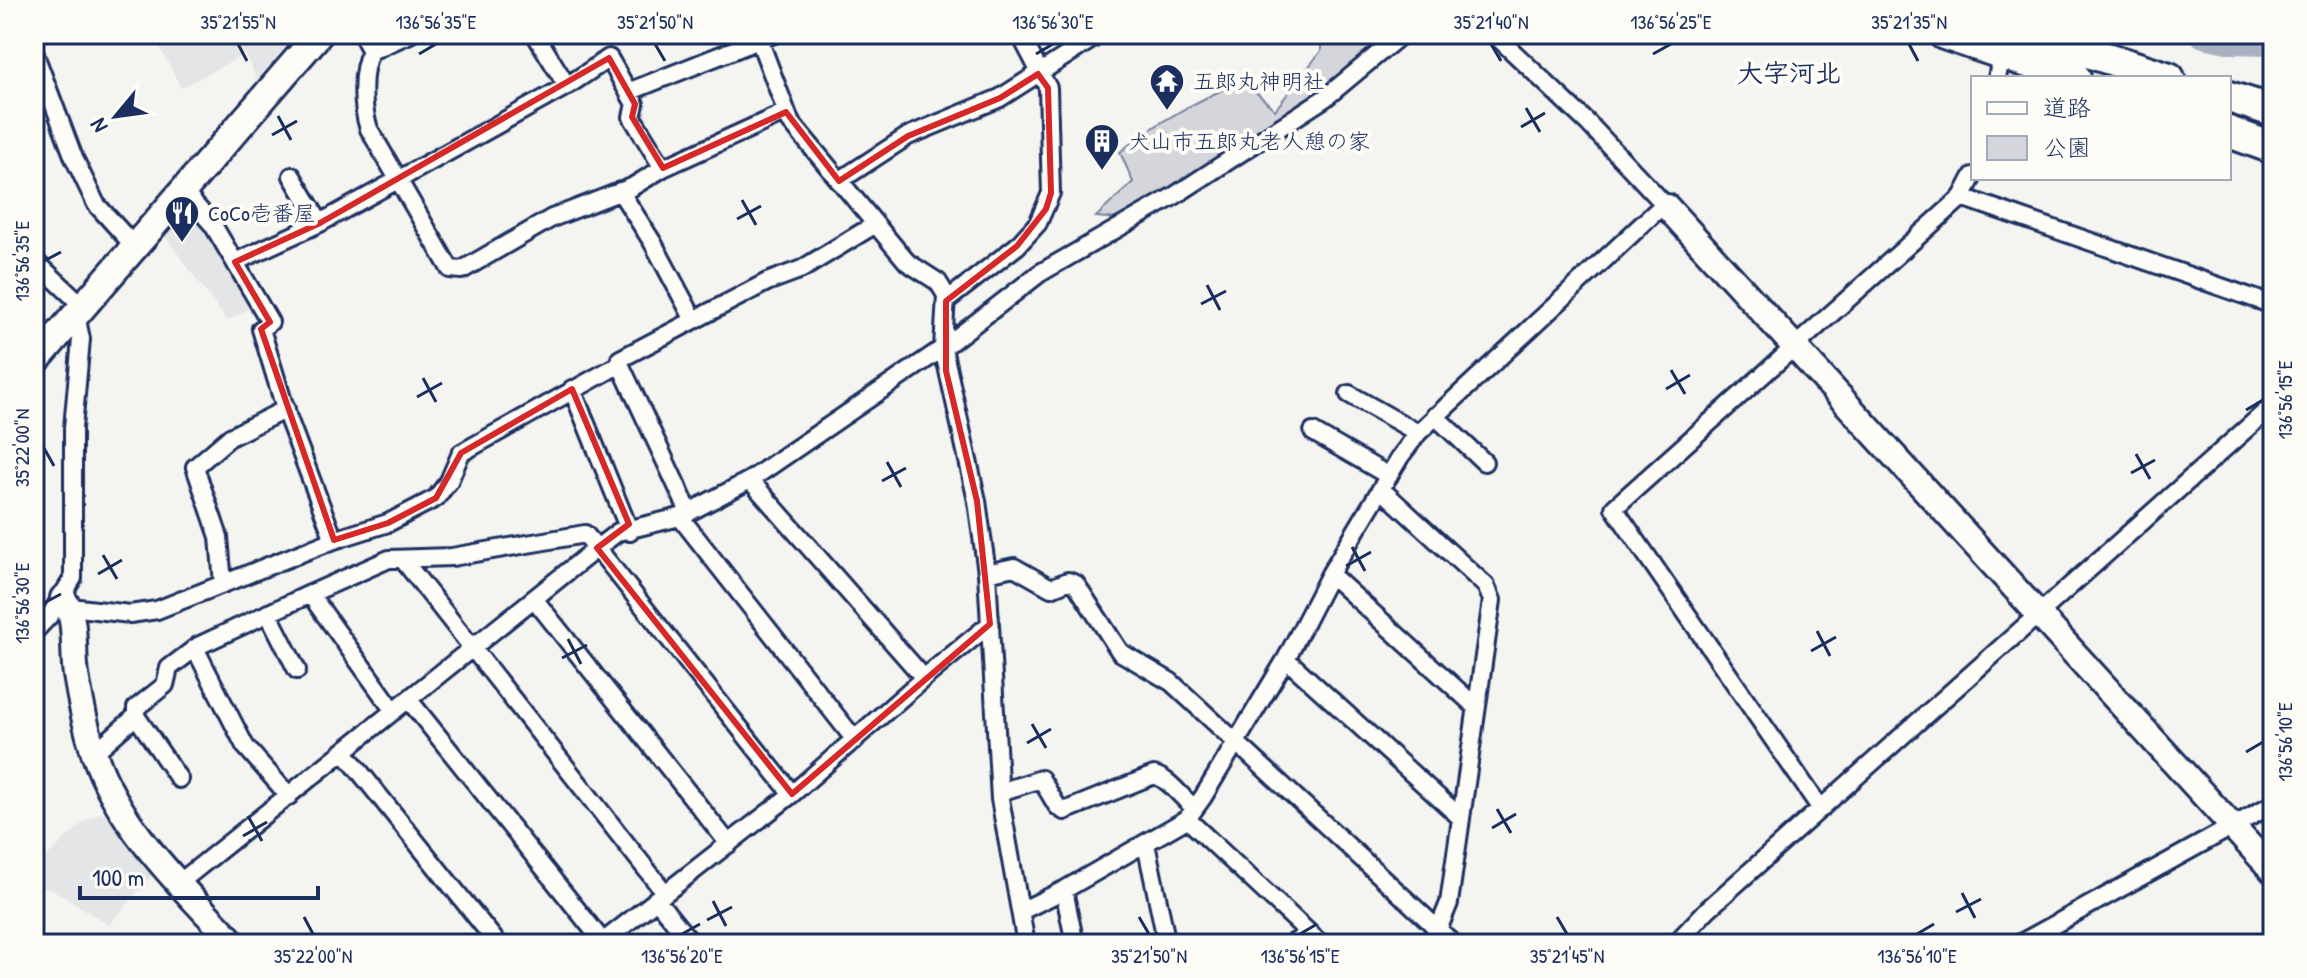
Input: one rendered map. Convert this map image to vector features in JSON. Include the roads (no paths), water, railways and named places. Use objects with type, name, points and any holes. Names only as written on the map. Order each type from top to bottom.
[{"type":"highway","points":[[1944,34],[2000,66],[2062,76]]},
{"type":"highway","points":[[2032,34],[2163,76]]},
{"type":"highway","points":[[2231,98],[2273,111]]},
{"type":"highway","points":[[2231,133],[2273,148]]},
{"type":"main road","points":[[34,363],[319,34]]},
{"type":"street","points":[[362,34],[371,51]]},
{"type":"street","points":[[410,34],[371,51],[366,59],[365,117],[450,269],[462,270],[552,218],[620,191],[786,112]]},
{"type":"street","points":[[535,34],[567,86]]},
{"type":"street","points":[[946,301],[1017,246],[1046,209],[1051,193],[1048,88],[1038,74],[1020,34]]},
{"type":"street","points":[[179,883],[618,532],[630,532],[684,514],[750,480],[943,348],[1040,273],[1174,196],[1325,98],[1402,34]]},
{"type":"street","points":[[1494,34],[1608,143],[2273,871]]},
{"type":"street","points":[[628,92],[763,36],[786,112],[874,225],[907,262],[938,282],[946,301],[943,348],[977,501],[987,573],[1000,792],[1026,944]]},
{"type":"street","points":[[839,181],[908,136],[1000,98],[1091,37]]},
{"type":"street","points":[[34,52],[74,158],[96,204],[134,246]]},
{"type":"street","points":[[235,262],[320,223],[567,86],[609,58],[635,104],[632,117],[663,168]]},
{"type":"street","points":[[292,176],[320,223]]},
{"type":"street","points":[[1821,809],[1614,508],[1962,197],[1971,180]]},
{"type":"street","points":[[182,190],[213,225],[270,322],[261,329],[286,409],[334,540]]},
{"type":"street","points":[[620,191],[653,243],[694,320]]},
{"type":"street","points":[[1962,197],[2273,305]]},
{"type":"street","points":[[1021,911],[1146,844],[1191,813],[1286,659],[1330,574],[1418,433],[1665,205]]},
{"type":"street","points":[[855,740],[684,514],[620,359],[767,282],[802,269],[874,225]]},
{"type":"street","points":[[34,260],[79,311],[81,339],[73,428],[73,578],[67,602],[76,675],[94,753],[106,786],[127,819],[179,883],[235,944]]},
{"type":"street","points":[[67,602],[142,614],[334,540],[388,523],[436,498],[449,481],[461,453],[620,364]]},
{"type":"street","points":[[572,389],[630,532]]},
{"type":"street","points":[[1349,394],[1418,433]]},
{"type":"street","points":[[1675,944],[1708,909],[2273,405]]},
{"type":"street","points":[[223,584],[219,537],[195,467],[230,437],[286,409]]},
{"type":"street","points":[[1435,416],[1484,462]]},
{"type":"street","points":[[1313,432],[1385,483],[1486,586],[1491,611],[1449,903],[1438,930],[1427,944]]},
{"type":"street","points":[[750,480],[924,678]]},
{"type":"street","points":[[179,779],[136,716],[136,708],[165,685],[169,668],[195,648],[389,559],[404,561],[452,557],[585,534],[792,794]]},
{"type":"street","points":[[404,561],[661,896],[692,944]]},
{"type":"street","points":[[987,573],[1014,567],[1051,588],[1068,581],[1076,584],[1120,652],[1171,682],[1454,944]]},
{"type":"street","points":[[1330,574],[1476,707]]},
{"type":"street","points":[[310,594],[394,711]]},
{"type":"street","points":[[535,600],[729,844]]},
{"type":"street","points":[[34,632],[67,602]]},
{"type":"street","points":[[268,613],[297,670]]},
{"type":"street","points":[[409,700],[601,943],[792,794],[990,624]]},
{"type":"street","points":[[195,648],[245,746],[289,796]]},
{"type":"street","points":[[1286,659],[1461,818]]},
{"type":"street","points":[[94,753],[136,716]]},
{"type":"street","points":[[344,752],[498,944]]},
{"type":"street","points":[[1000,792],[1041,779],[1057,806],[1064,811],[1154,775],[1166,779],[1191,813],[1316,938]]},
{"type":"street","points":[[2019,944],[2273,804]]},
{"type":"street","points":[[1146,844],[1167,944]]},
{"type":"street","points":[[1064,890],[1075,944]]},
{"type":"street","points":[[1292,944],[1316,938]]},
{"type":"waterway","points":[[2204,34],[2232,40],[2273,41]]},
{"type":"place","name":"五郎丸神明社","points":[[1167,112]]},
{"type":"place","name":"犬山市五郎丸老人憩の家","points":[[1102,172]]},
{"type":"place","name":"CoCo壱番屋","points":[[182,244]]},
{"type":"district","name":"大字河北","points":[[1789,72]]}]
